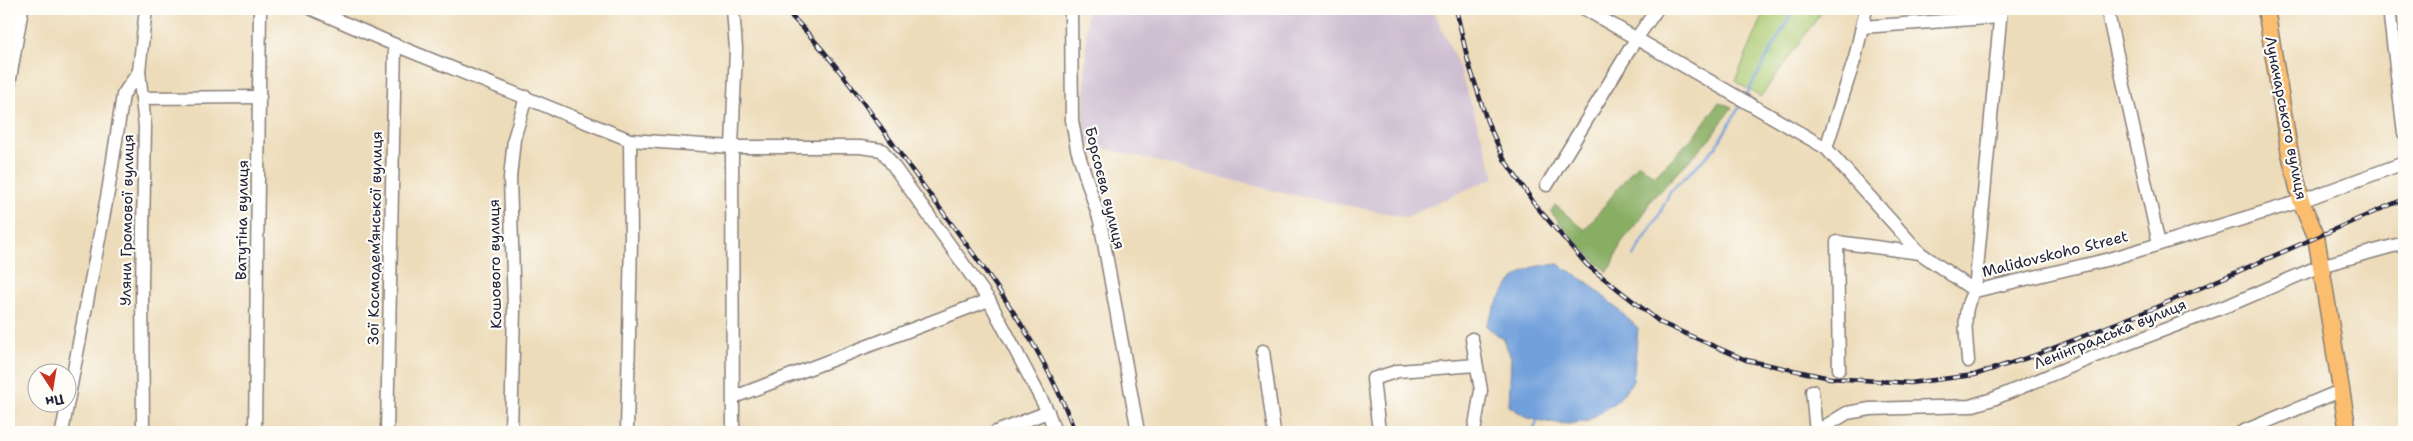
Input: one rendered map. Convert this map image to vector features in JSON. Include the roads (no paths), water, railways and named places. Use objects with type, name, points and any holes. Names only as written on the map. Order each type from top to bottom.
[{"type":"main road","name":"Луначарського вулиця","points":[[2266,9],[2289,149],[2301,201],[2316,236],[2348,432]]},
{"type":"street","points":[[9,84],[22,9]]},
{"type":"street","name":"Уляни Громової вулиця","points":[[144,432],[142,283],[145,126],[139,71],[146,9]]},
{"type":"street","name":"Ватутіна вулиця","points":[[255,432],[260,9]]},
{"type":"street","points":[[312,9],[395,45],[630,140],[732,147],[860,147],[882,150],[989,300],[1048,412],[1055,432]]},
{"type":"street","points":[[733,9],[736,48],[732,147],[733,432]]},
{"type":"street","name":"Борсоєва вулиця","points":[[1071,9],[1072,120],[1077,149],[1100,221],[1138,432]]},
{"type":"street","name":"Malidovskoho Street","points":[[1585,9],[1826,148],[1920,253],[1975,291],[2110,259],[2301,201],[2404,163]]},
{"type":"street","points":[[1547,185],[1636,39],[1657,9]]},
{"type":"street","points":[[1826,148],[1855,58],[1866,9]]},
{"type":"street","points":[[2106,9],[2159,244]]},
{"type":"street","points":[[2389,9],[2404,133]]},
{"type":"street","points":[[1862,27],[2001,13],[1975,291],[1970,297],[1966,312],[1968,361]]},
{"type":"street","name":"Зої Космодем’янської вулиця","points":[[388,432],[395,45]]},
{"type":"street","points":[[62,432],[108,192],[123,95],[139,71]]},
{"type":"street","points":[[142,98],[260,97]]},
{"type":"street","name":"Кошового вулиця","points":[[511,432],[514,309],[510,178],[514,139],[526,97]]},
{"type":"street","points":[[627,432],[631,239],[630,140]]},
{"type":"street","points":[[1839,369],[1837,242],[1920,253]]},
{"type":"street","name":"Ленінградська вулиця","points":[[1822,430],[1847,413],[1870,409],[1970,406],[1993,399],[2091,358],[2234,303],[2320,266],[2404,243]]},
{"type":"street","points":[[734,397],[989,300]]},
{"type":"street","points":[[1472,340],[1481,390],[1474,432]]},
{"type":"street","points":[[1263,350],[1274,432]]},
{"type":"street","points":[[1379,432],[1373,379],[1398,371],[1476,365]]},
{"type":"street","points":[[2242,432],[2340,390]]},
{"type":"street","points":[[1812,391],[1814,414],[1822,430]]},
{"type":"street","points":[[996,432],[1048,412]]},
{"type":"water","points":[[1558,264],[1590,284],[1638,328],[1633,381],[1618,400],[1588,421],[1568,424],[1528,418],[1509,406],[1511,357],[1503,339],[1486,326],[1503,292],[1515,278],[1531,268]]},
{"type":"waterway","points":[[1745,97],[1794,9]]},
{"type":"waterway","points":[[1634,256],[1659,215],[1670,192],[1716,147],[1741,104]]},
{"type":"waterway","points":[[1533,432],[1538,418]]},
{"type":"railway","points":[[784,9],[819,45],[835,65],[979,261],[1023,327],[1060,396],[1075,432]]},
{"type":"railway","points":[[1456,9],[1468,61],[1487,121],[1504,159],[1536,206],[1587,265],[1661,323],[1746,360],[1830,378],[1910,383],[1974,375],[2033,356],[2152,309],[2404,199]]}]
